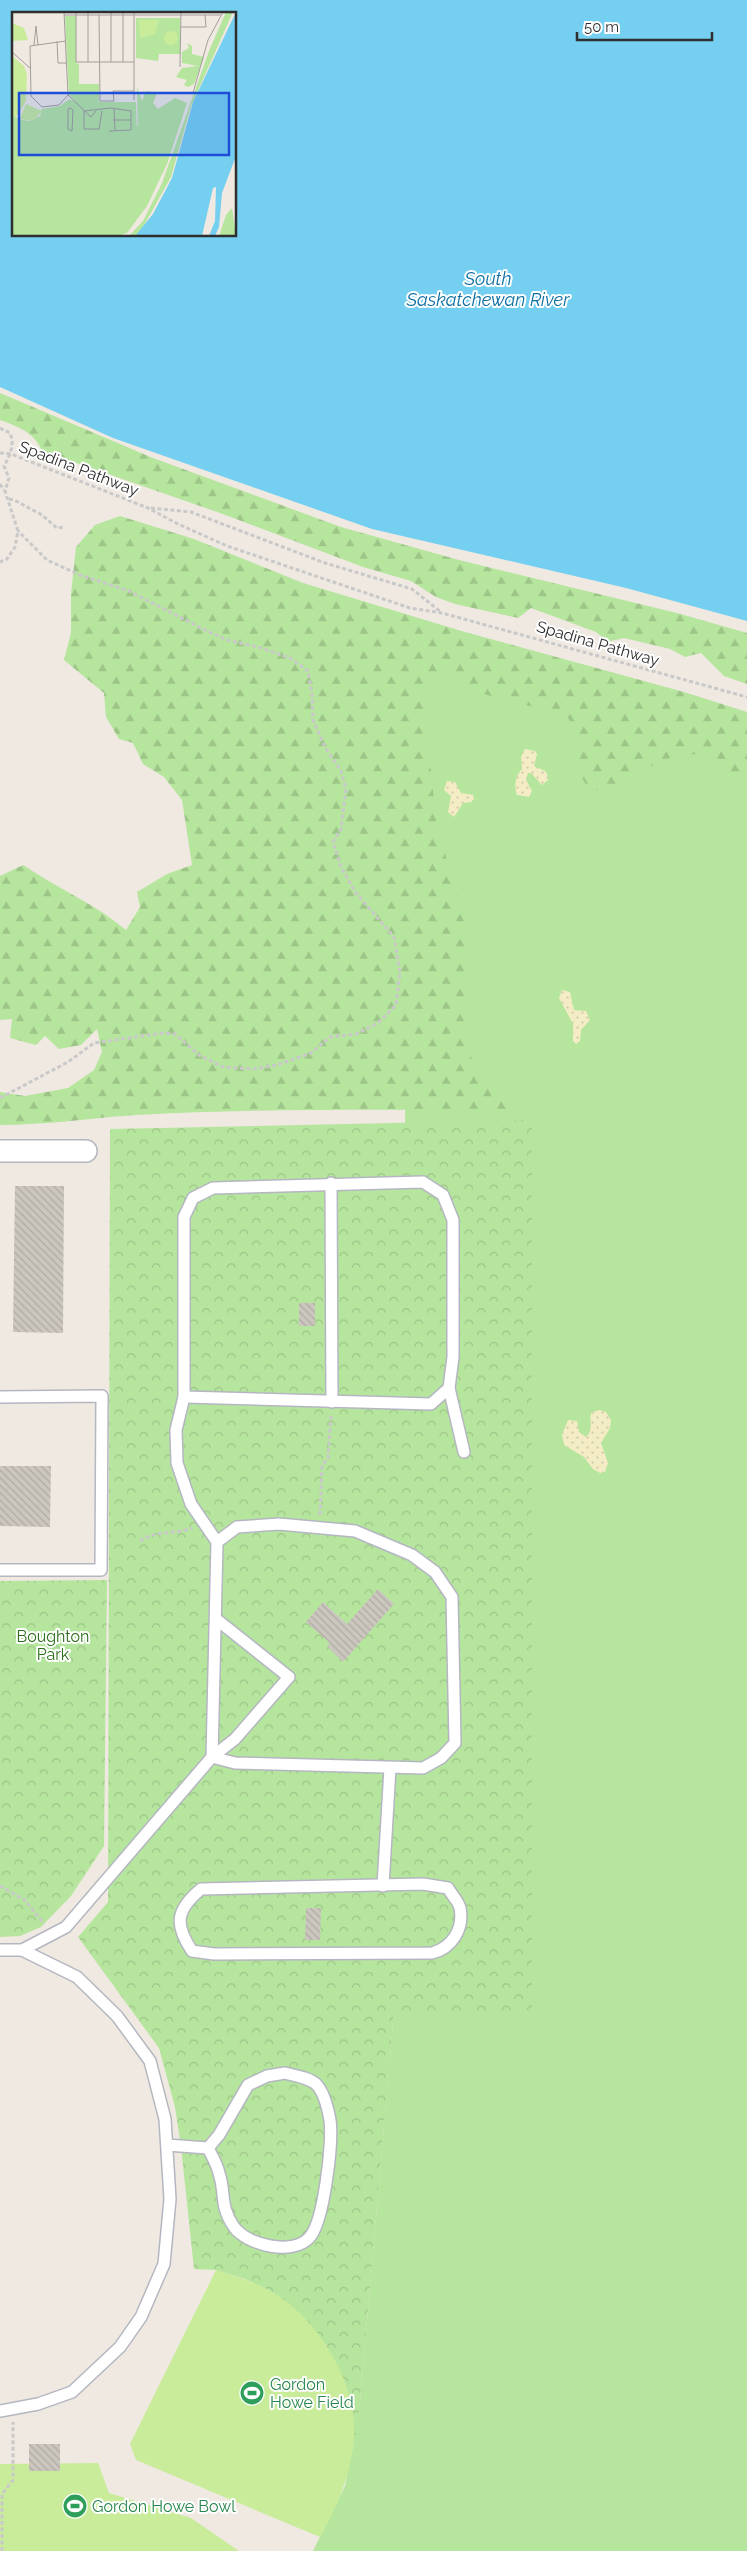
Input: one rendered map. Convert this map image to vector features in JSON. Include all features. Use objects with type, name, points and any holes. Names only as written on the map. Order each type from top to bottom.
[{"type":"street","points":[[0,1151],[86,1151]]},
{"type":"lane","points":[[212,1757],[217,1542],[190,1504],[177,1463],[176,1430],[184,1397],[184,1217],[193,1198],[213,1188],[330,1183],[423,1182],[443,1194],[453,1220],[453,1357],[449,1388],[464,1452]]},
{"type":"lane","points":[[330,1183],[332,1402]]},
{"type":"lane","points":[[184,1397],[431,1404],[449,1388]]},
{"type":"lane","points":[[0,1397],[102,1396],[101,1570],[0,1570]]},
{"type":"lane","points":[[212,1757],[236,1763],[423,1768],[441,1758],[455,1743],[452,1598],[435,1572],[412,1554],[355,1532],[279,1524],[237,1527],[217,1542]]},
{"type":"lane","points":[[22,1950],[66,1928],[212,1757],[235,1739],[289,1677],[216,1619]]},
{"type":"lane","points":[[383,1886],[390,1768]]},
{"type":"lane","points":[[423,1884],[448,1888],[460,1908],[459,1929],[453,1941],[444,1950],[432,1953],[214,1954],[192,1951],[182,1935],[179,1916],[188,1900],[201,1889],[383,1886],[423,1884]]},
{"type":"lane","points":[[0,1950],[22,1950],[77,1978],[118,2016],[150,2061],[165,2119],[170,2199],[164,2264],[141,2317],[120,2347],[72,2392],[38,2404],[0,2411]]},
{"type":"lane","points":[[285,2073],[303,2078],[317,2085],[326,2102],[330,2121],[329,2148],[322,2208],[317,2225],[308,2239],[291,2246],[271,2247],[253,2242],[235,2228],[225,2211],[220,2174],[208,2148],[219,2135],[248,2086],[267,2076],[285,2073]]},
{"type":"lane","points":[[167,2145],[208,2148]]},
{"type":"path","points":[[0,428],[10,433],[13,441],[11,454],[0,472]]},
{"type":"path","name":"Spadina Pathway","points":[[0,453],[11,454],[148,508],[227,546],[410,608],[442,613],[747,698]]},
{"type":"path","points":[[4,466],[9,478],[5,491]]},
{"type":"path","points":[[0,484],[5,491],[18,532],[16,547],[7,559],[0,562]]},
{"type":"path","points":[[8,499],[14,500],[42,515],[57,528],[64,527]]},
{"type":"path","name":"Spadina Pathway","points":[[148,508],[191,512],[324,563],[412,589],[442,613]]},
{"type":"path","points":[[0,1098],[68,1062],[94,1043],[163,1032],[174,1034],[199,1055],[222,1066],[253,1069],[276,1065],[311,1053],[330,1037],[356,1034],[378,1023],[396,1005],[400,972],[394,937],[356,893],[340,868],[333,842],[341,829],[346,789],[341,771],[325,747],[313,720],[312,694],[308,671],[290,658],[258,647],[227,640],[129,591],[72,572],[48,560],[18,532]]},
{"type":"path","points":[[320,1528],[322,1466],[328,1458],[332,1402]]},
{"type":"path","points":[[140,1541],[148,1535],[180,1533],[204,1523]]},
{"type":"path","points":[[0,1886],[25,1900],[38,1914],[51,1934]]},
{"type":"path","points":[[2,2551],[2,2494],[13,2480],[13,2408]]},
{"type":"green space","points":[[0,393],[153,458],[341,527],[459,560],[677,613],[747,633],[747,684],[724,676],[701,653],[685,657],[670,649],[624,638],[607,642],[596,632],[531,608],[518,618],[455,604],[436,597],[411,581],[363,567],[220,513],[42,451],[35,439],[25,431],[0,420]]},
{"type":"green space","points":[[120,516],[194,539],[303,583],[465,632],[684,692],[747,712],[747,778],[736,776],[696,754],[660,760],[633,781],[590,792],[579,772],[577,734],[567,716],[484,694],[452,670],[429,675],[427,733],[436,821],[470,944],[462,1012],[471,1057],[516,1110],[231,1111],[136,1115],[51,1123],[0,1125],[0,1092],[25,1096],[68,1088],[94,1070],[102,1052],[97,1029],[81,1045],[59,1049],[45,1036],[36,1045],[10,1038],[12,1019],[0,1020],[0,876],[23,865],[102,912],[126,930],[140,907],[137,892],[167,874],[192,865],[182,800],[164,777],[143,764],[133,743],[119,739],[106,717],[104,693],[64,660],[71,633],[71,594],[76,547],[95,525]]},
{"type":"green space","points":[[407,640],[747,737],[747,2551],[313,2551],[345,2486],[360,2401],[394,2011],[532,2011],[405,1123]]},
{"type":"green space","points":[[532,1120],[532,2011],[394,2012],[360,2401],[354,2447],[352,2410],[274,2293],[245,2279],[216,2270],[194,2269],[175,2107],[159,2048],[78,1937],[108,1902],[110,1129]]},
{"type":"green space","name":"Boughton Park","points":[[107,1580],[104,1846],[71,1896],[41,1927],[20,1936],[0,1937],[0,1581]]},
{"type":"green space","name":"Gordon Howe Field","points":[[216,2270],[258,2285],[290,2305],[322,2339],[345,2381],[354,2427],[353,2449],[341,2494],[320,2537],[136,2460],[130,2444]]},
{"type":"green space","name":"Gordon Howe Bowl","points":[[98,2463],[109,2493],[191,2518],[239,2551],[0,2551],[0,2464]]},
{"type":"sand","points":[[525,749],[535,751],[537,754],[534,766],[544,770],[548,776],[548,780],[542,785],[531,773],[528,773],[526,780],[532,791],[529,797],[517,795],[516,789],[517,778],[522,769],[521,757]]},
{"type":"sand","points":[[447,781],[455,782],[461,793],[473,795],[474,799],[471,802],[463,803],[454,817],[448,812],[451,796],[444,790]]},
{"type":"sand","points":[[562,990],[570,992],[574,1010],[586,1011],[590,1020],[581,1030],[580,1041],[576,1044],[573,1041],[573,1024],[559,998]]},
{"type":"sand","points":[[599,1410],[606,1412],[611,1420],[610,1428],[601,1443],[608,1463],[605,1472],[600,1473],[593,1469],[584,1457],[564,1445],[562,1435],[568,1420],[577,1421],[579,1432],[586,1437],[591,1429],[591,1413]]},
{"type":"water","name":"South Saskatchewan River","points":[[0,0],[747,0],[747,621],[626,588],[372,529],[113,438],[0,387]]},
{"type":"building","points":[[15,1186],[64,1186],[63,1333],[13,1332]]},
{"type":"building","points":[[299,1303],[315,1303],[315,1326],[299,1326]]},
{"type":"building","points":[[0,1466],[51,1466],[50,1527],[0,1526]]},
{"type":"building","points":[[378,1589],[394,1604],[343,1662],[327,1646],[330,1643],[306,1622],[323,1602],[347,1624]]},
{"type":"building","points":[[306,1908],[321,1908],[320,1940],[305,1940]]},
{"type":"building","points":[[29,2444],[60,2444],[60,2471],[29,2471]]},
{"type":"place","name":"Gordon Howe Field","points":[[252,2393]]},
{"type":"place","name":"Gordon Howe Bowl","points":[[75,2506]]}]
